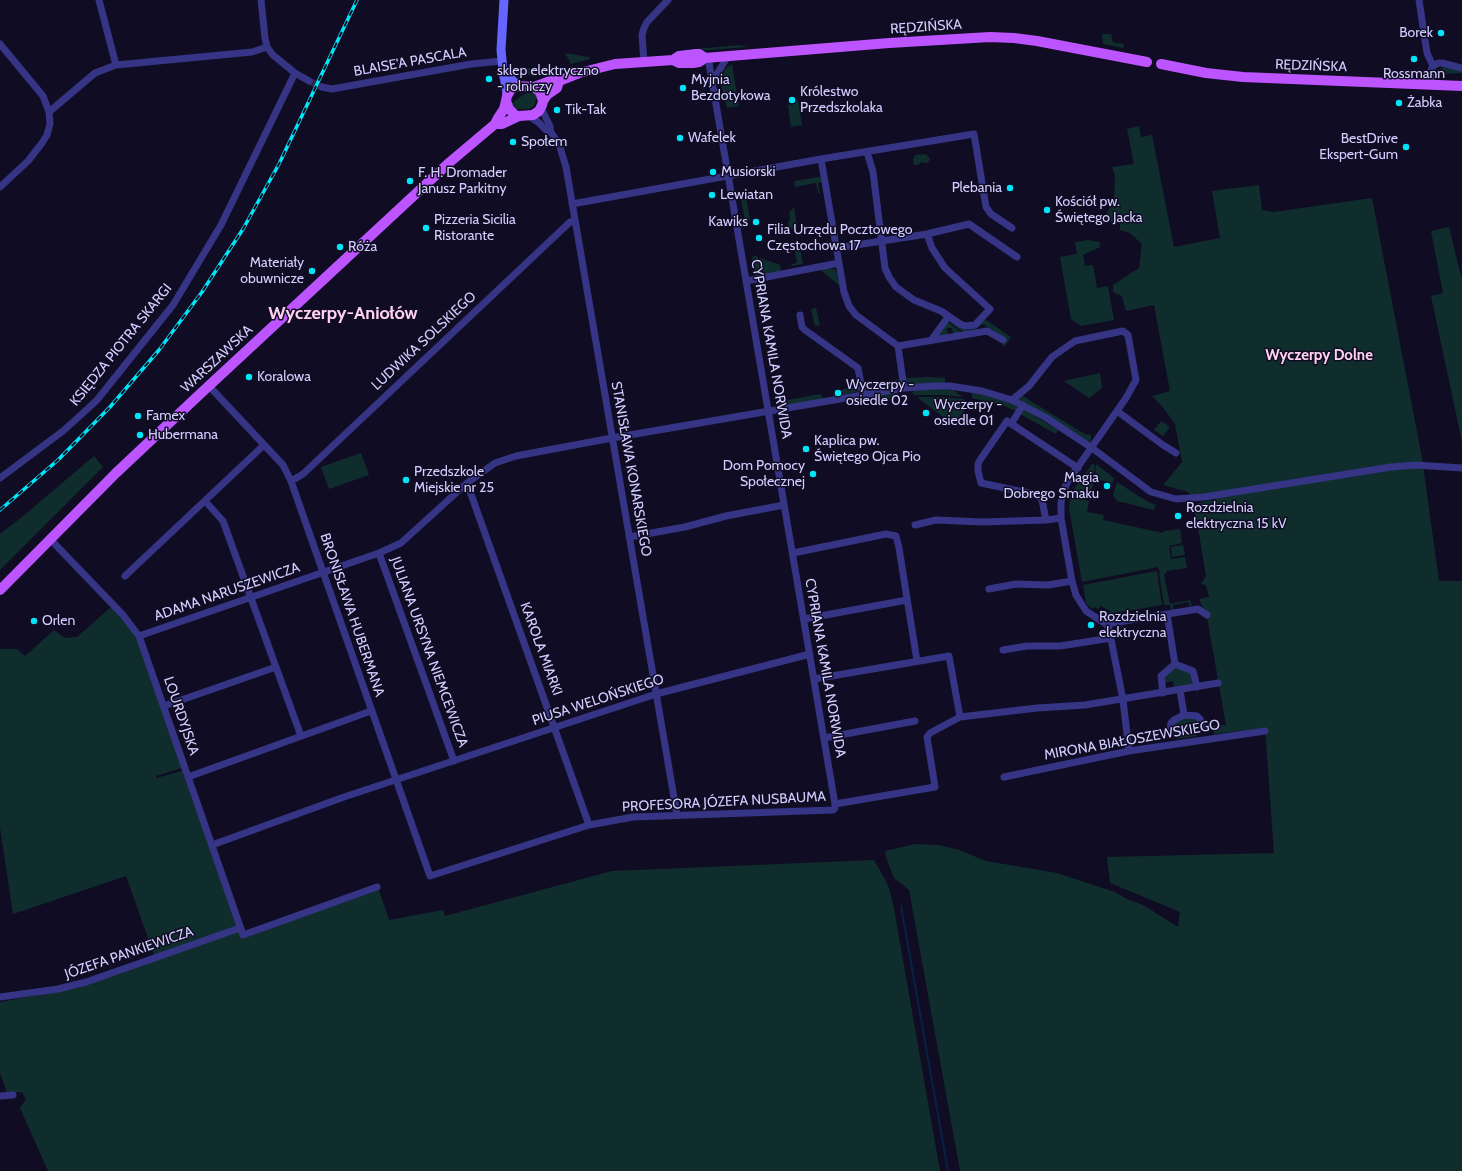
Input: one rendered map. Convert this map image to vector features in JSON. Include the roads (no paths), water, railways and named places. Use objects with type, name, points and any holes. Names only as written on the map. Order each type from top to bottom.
[{"type":"main road","name":"RĘDZIŃSKA","points":[[706,58],[990,37],[1037,40],[1147,62],[1152,58],[1161,64],[1206,73],[1242,77],[1462,86]]},
{"type":"main road","points":[[559,81],[557,88],[547,95],[536,113],[524,116],[512,112],[507,98],[513,87],[534,87],[553,80],[559,81],[578,73],[615,64],[673,60],[679,63],[693,63],[699,62],[706,58]]},
{"type":"main road","points":[[534,87],[540,92],[542,105]]},
{"type":"main road","name":"WARSZAWSKA","points":[[0,590],[116,473],[454,159],[495,124],[504,109],[507,98]]},
{"type":"main road","name":"WARSZAWSKA","points":[[495,124],[502,124],[524,116]]},
{"type":"street","points":[[99,0],[116,65]]},
{"type":"street","points":[[261,0],[264,38],[267,47],[274,55],[309,81]]},
{"type":"street","points":[[504,0],[501,50],[503,66],[502,73],[506,86],[507,98]]},
{"type":"street","points":[[644,62],[642,35],[646,22],[668,0]]},
{"type":"street","points":[[1419,0],[1427,53],[1433,66]]},
{"type":"street","points":[[0,44],[43,96],[49,112],[50,124],[47,135],[28,161],[0,187]]},
{"type":"street","points":[[49,112],[95,74],[116,65],[252,52],[267,47]]},
{"type":"street","points":[[712,82],[728,56]]},
{"type":"street","name":"CYPRIANA KAMILA NORWIDA","points":[[706,58],[712,82],[835,806]]},
{"type":"street","points":[[1430,85],[1431,70],[1433,66],[1438,63],[1462,68]]},
{"type":"street","name":"BLAISE'A PASCALA","points":[[322,87],[332,89],[471,64],[503,66]]},
{"type":"street","points":[[503,66],[512,80],[520,86]]},
{"type":"street","name":"KSIĘDZA PIOTRA SKARGI","points":[[0,478],[63,431],[97,400],[173,305],[221,225],[295,72]]},
{"type":"street","name":"STANISŁAWA KONARSKIEGO","points":[[542,105],[550,126],[550,131],[564,158],[677,815]]},
{"type":"street","name":"STANISŁAWA KONARSKIEGO","points":[[524,116],[538,122],[546,130],[550,131]]},
{"type":"street","points":[[572,204],[821,159],[974,134],[986,207],[991,214],[1012,228]]},
{"type":"street","points":[[867,152],[873,172],[885,268],[889,277],[896,287],[914,300],[941,311],[960,324],[965,326],[975,325],[990,309],[945,268],[932,248],[927,234]]},
{"type":"street","points":[[821,159],[844,292],[849,306],[856,315],[898,346],[904,388]]},
{"type":"street","name":"LUDWIKA SOLSKIEGO","points":[[291,481],[303,474],[570,222],[575,220]]},
{"type":"street","points":[[837,248],[927,234],[969,224],[1017,257]]},
{"type":"street","points":[[746,281],[839,264]]},
{"type":"street","points":[[800,315],[802,327],[805,330],[858,368],[863,395]]},
{"type":"street","points":[[932,339],[948,317]]},
{"type":"street","points":[[898,346],[932,339],[987,331],[1003,340]]},
{"type":"street","points":[[1012,400],[1029,386],[1052,357],[1075,340],[1123,331],[1128,335],[1136,380],[1126,398],[1068,481],[1063,492],[1061,502],[1061,518],[1072,581],[1076,595],[1085,609],[1106,624],[1109,629],[1123,700],[1130,751]]},
{"type":"street","name":"BRONISŁAWA HUBERMANA","points":[[210,386],[283,465],[291,481],[430,876]]},
{"type":"street","name":"ADAMA NARUSZEWICZA","points":[[139,636],[379,553],[401,543],[467,483],[495,463],[516,456],[904,388],[950,386],[982,391],[1012,400],[1045,417],[1092,448],[1150,492],[1176,499],[1198,498],[1398,466],[1422,465],[1462,468]]},
{"type":"street","points":[[1011,424],[1023,405]]},
{"type":"street","points":[[1117,411],[1176,453]]},
{"type":"street","points":[[1046,520],[1042,500],[1038,495],[983,484],[980,481],[978,466],[980,460],[1007,421],[1078,468]]},
{"type":"street","points":[[125,576],[264,445]]},
{"type":"street","name":"KAROLA MIARKI","points":[[467,483],[589,825]]},
{"type":"street","points":[[205,501],[223,521],[301,736]]},
{"type":"street","points":[[629,538],[685,527],[726,516],[784,506]]},
{"type":"street","points":[[915,525],[936,520],[982,522],[1046,520],[1061,518]]},
{"type":"street","points":[[792,554],[886,534],[896,536],[900,548],[917,661]]},
{"type":"street","name":"LOURDYJSKA","points":[[50,539],[123,615],[139,636],[240,928]]},
{"type":"street","name":"JULIANA URSYNA NIEMCEWICZA","points":[[379,553],[454,761]]},
{"type":"street","points":[[989,589],[1016,584],[1048,585],[1072,581]]},
{"type":"street","points":[[804,619],[907,600]]},
{"type":"street","points":[[1106,624],[1198,609],[1207,615]]},
{"type":"street","points":[[1167,614],[1175,664]]},
{"type":"street","points":[[1003,650],[1027,646],[1060,646],[1111,638]]},
{"type":"street","name":"PIUSA WELOŃSKIEGO","points":[[212,845],[337,799],[656,694],[810,654]]},
{"type":"street","points":[[814,679],[949,656],[960,717]]},
{"type":"street","points":[[1175,664],[1193,671],[1197,687]]},
{"type":"street","points":[[1163,693],[1161,676],[1175,664]]},
{"type":"street","points":[[164,706],[276,667]]},
{"type":"street","points":[[835,806],[934,787],[927,737],[930,733],[960,717],[1123,700],[1218,683]]},
{"type":"street","points":[[1180,690],[1184,714]]},
{"type":"street","points":[[188,777],[371,711]]},
{"type":"street","points":[[1170,732],[1171,723],[1184,714],[1197,716],[1200,719],[1203,728]]},
{"type":"street","points":[[824,738],[915,722]]},
{"type":"street","name":"MIRONA BIAŁOSZEWSKIEGO","points":[[1004,777],[1130,751],[1265,731]]},
{"type":"street","name":"PROFESORA JÓZEFA NUSBAUMA","points":[[430,876],[589,825],[633,817],[828,810],[835,806]]},
{"type":"street","points":[[240,928],[243,936],[377,887]]},
{"type":"street","name":"JÓZEFA PANKIEWICZA","points":[[0,998],[58,990],[86,982],[240,928]]},
{"type":"street","points":[[0,1096],[13,1095]]},
{"type":"waterway","points":[[901,906],[948,1171]]},
{"type":"tunnel","points":[[309,81],[322,87]]},
{"type":"railway","points":[[0,510],[58,460],[110,407],[159,350],[202,292],[243,229],[279,164],[357,0]]},
{"type":"place","name":"Borek","points":[[1441,33]]},
{"type":"place","name":"Rossmann","points":[[1414,59]]},
{"type":"place","name":"sklep elektryczno - rolniczy","points":[[489,79]]},
{"type":"place","name":"Myjnia Bezdotykowa","points":[[683,88]]},
{"type":"place","name":"Królestwo Przedszkolaka","points":[[792,100]]},
{"type":"place","name":"Żabka","points":[[1399,103]]},
{"type":"place","name":"Tik-Tak","points":[[557,110]]},
{"type":"place","name":"Wafelek","points":[[680,138]]},
{"type":"place","name":"Społem","points":[[513,142]]},
{"type":"place","name":"BestDrive Ekspert-Gum","points":[[1406,147]]},
{"type":"place","name":"Musiorski","points":[[713,172]]},
{"type":"place","name":"F. H. Dromader Janusz Parkitny","points":[[410,181]]},
{"type":"place","name":"Plebania","points":[[1010,188]]},
{"type":"place","name":"Lewiatan","points":[[712,195]]},
{"type":"place","name":"Kościół pw. Świętego Jacka","points":[[1047,210]]},
{"type":"place","name":"Kawiks","points":[[756,222]]},
{"type":"place","name":"Pizzeria Sicilia Ristorante","points":[[426,228]]},
{"type":"place","name":"Filia Urzędu Pocztowego Częstochowa 17","points":[[759,238]]},
{"type":"place","name":"Róża","points":[[340,247]]},
{"type":"place","name":"Materiały obuwnicze","points":[[312,271]]},
{"type":"place","name":"Koralowa","points":[[249,377]]},
{"type":"place","name":"Wyczerpy - osiedle 02","points":[[838,393]]},
{"type":"place","name":"Wyczerpy - osiedle 01","points":[[926,413]]},
{"type":"place","name":"Famex","points":[[138,416]]},
{"type":"place","name":"Hubermana","points":[[140,435]]},
{"type":"place","name":"Kaplica pw. Świętego Ojca Pio","points":[[806,449]]},
{"type":"place","name":"Dom Pomocy Społecznej","points":[[813,474]]},
{"type":"place","name":"Przedszkole Miejskie nr 25","points":[[406,480]]},
{"type":"place","name":"Magia Dobrego Smaku","points":[[1107,486]]},
{"type":"place","name":"Rozdzielnia elektryczna 15 kV","points":[[1178,516]]},
{"type":"place","name":"Orlen","points":[[34,621]]},
{"type":"place","name":"Rozdzielnia elektryczna","points":[[1091,625]]},
{"type":"district","name":"Wyczerpy-Aniołów","points":[[343,314]]},
{"type":"district","name":"Wyczerpy Dolne","points":[[1319,356]]}]
